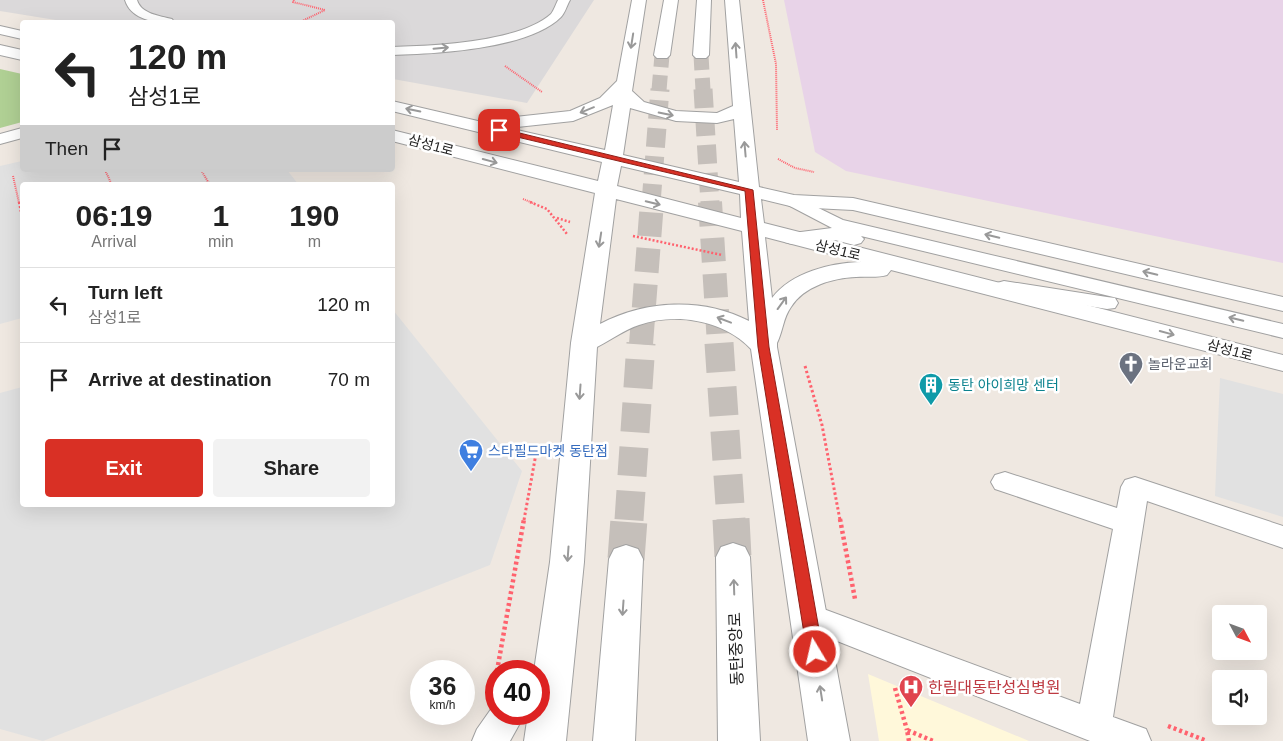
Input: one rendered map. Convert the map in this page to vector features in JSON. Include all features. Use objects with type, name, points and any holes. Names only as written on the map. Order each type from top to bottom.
[{"type":"street","points":[[545,741],[567,562],[584,343],[606,191],[614,157],[639,0]]},
{"type":"street","points":[[662,55],[671,0]]},
{"type":"street","points":[[701,55],[704,0]]},
{"type":"street","points":[[732,0],[764,347],[829,741]]},
{"type":"street","points":[[0,30],[20,35]]},
{"type":"street","points":[[0,50],[20,55]]},
{"type":"street","points":[[625,88],[638,106],[676,116],[717,118],[732,114],[742,108]]},
{"type":"street","points":[[449,118],[506,123],[574,116],[606,102],[625,88]]},
{"type":"street","points":[[395,107],[794,201],[853,204],[1283,304]]},
{"type":"street","points":[[395,121],[505,145],[515,145],[520,142],[520,138],[515,134]]},
{"type":"street","name":"삼성1로","points":[[395,137],[1283,363]]},
{"type":"street","points":[[764,347],[770,322],[782,300],[793,290],[807,282],[836,272],[866,268],[965,281]]},
{"type":"street","points":[[584,343],[629,320],[656,312],[686,312],[710,315],[735,324],[760,341],[764,347]]},
{"type":"street","name":"동탄중앙로","points":[[733,557],[739,741]]},
{"type":"street","points":[[614,741],[626,559]]},
{"type":"lane","points":[[131,0],[134,7],[139,11],[163,20]]},
{"type":"lane","points":[[395,50],[475,45],[512,36],[542,26],[559,12],[564,5],[564,0]]},
{"type":"lane","points":[[0,139],[20,134]]},
{"type":"lane","points":[[794,201],[837,224],[1283,331]]},
{"type":"lane","points":[[792,238],[835,234],[1283,346]]},
{"type":"lane","points":[[965,281],[1121,306]]},
{"type":"lane","points":[[1005,482],[1129,523]]},
{"type":"lane","points":[[1094,726],[1135,487],[1274,527]]},
{"type":"lane","points":[[810,617],[1133,741]]},
{"type":"lane","points":[[544,660],[557,641]]},
{"type":"lane","points":[[490,741],[501,725]]},
{"type":"path","points":[[294,0],[293,2],[304,6],[325,10],[304,20]]},
{"type":"path","points":[[763,0],[776,64],[777,139]]},
{"type":"path","points":[[475,45],[543,93]]},
{"type":"path","points":[[777,158],[784,164],[817,173]]},
{"type":"path","points":[[13,176],[20,208]]},
{"type":"path","points":[[516,197],[547,208],[570,240]]},
{"type":"path","points":[[556,218],[756,262]]},
{"type":"path","points":[[802,358],[822,425],[856,604],[883,645],[909,741]]},
{"type":"path","points":[[499,660],[539,439]]},
{"type":"path","points":[[907,730],[933,741]]},
{"type":"shaded area","points":[[0,0],[594,0],[527,103],[395,79],[395,20],[56,20],[0,11]]},
{"type":"shaded area","points":[[784,0],[1283,0],[1283,263],[846,171],[815,152]]},
{"type":"shaded area","points":[[20,161],[20,172],[289,172],[297,182],[20,182],[20,319],[0,324],[0,166]]},
{"type":"shaded area","name":"스타필드마켓 동탄점","points":[[395,312],[522,471],[490,565],[43,741],[0,729],[0,393],[20,388],[20,507],[395,507]]},
{"type":"shaded area","points":[[1220,378],[1283,394],[1283,517],[1215,496]]},
{"type":"shaded area","name":"한림대동탄성심병원","points":[[868,674],[1029,741],[879,741]]},
{"type":"green space","points":[[0,69],[20,74],[20,123],[0,128]]},
{"type":"tunnel","points":[[659,90],[662,55]]},
{"type":"tunnel","points":[[701,55],[703,90]]},
{"type":"tunnel","points":[[651,203],[660,89]]},
{"type":"tunnel","points":[[703,89],[710,203]]},
{"type":"tunnel","points":[[641,344],[652,202]]},
{"type":"tunnel","points":[[710,202],[719,344]]},
{"type":"tunnel","points":[[629,520],[641,343]]},
{"type":"tunnel","points":[[719,343],[731,520]]},
{"type":"tunnel","points":[[626,559],[629,519]]},
{"type":"tunnel","points":[[731,519],[733,557]]},
{"type":"place","name":"놀라운교회","points":[[1131,385]]},
{"type":"place","name":"동탄 아이희망 센터","points":[[931,406]]},
{"type":"place","name":"스타필드마켓 동탄점","points":[[471,472]]},
{"type":"place","name":"한림대동탄성심병원","points":[[911,708]]},
{"type":"route","points":[[499,130],[749,190],[764,347],[815,652]]}]
